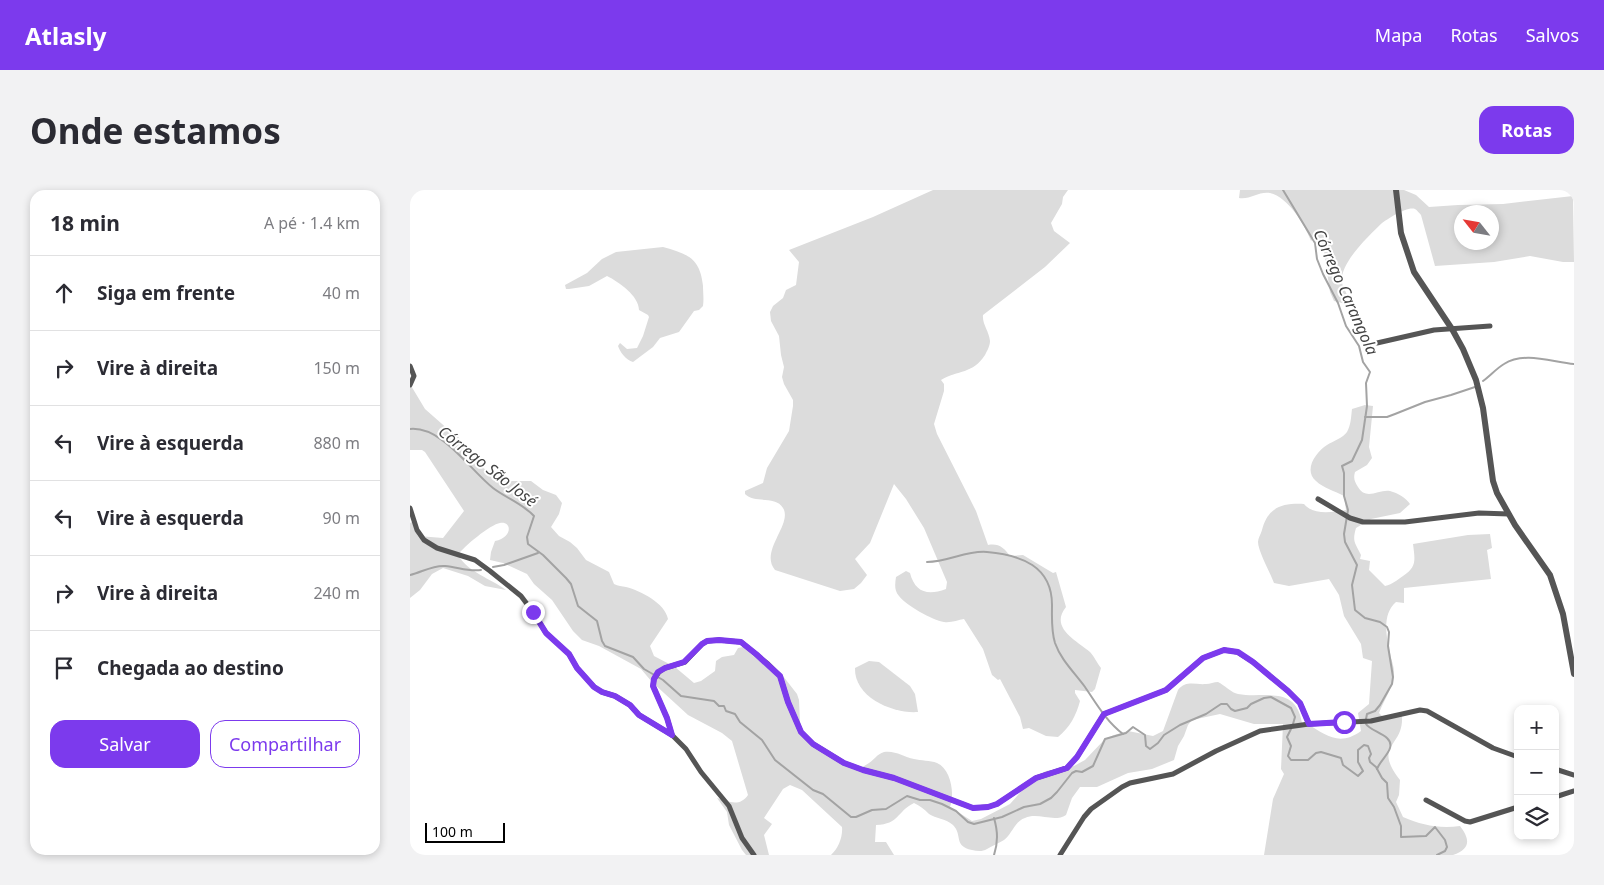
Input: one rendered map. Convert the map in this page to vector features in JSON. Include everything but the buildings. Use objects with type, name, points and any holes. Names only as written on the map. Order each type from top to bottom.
[{"type":"street","points":[[1396,190],[1401,233],[1414,272],[1452,328],[1476,380],[1493,481],[1497,493],[1550,575],[1563,614],[1574,674]]},
{"type":"street","points":[[1377,343],[1452,328],[1490,326]]},
{"type":"street","points":[[410,366],[414,376],[410,385]]},
{"type":"street","points":[[1318,499],[1350,518],[1363,522],[1405,522],[1471,514],[1509,514]]},
{"type":"street","points":[[410,508],[417,530],[424,540],[437,548],[470,558],[490,570],[521,596],[546,633],[569,654],[577,668],[594,687],[630,705],[639,715],[672,735],[686,749],[701,772],[729,806],[742,838],[754,855]]},
{"type":"street","points":[[672,735],[653,686],[654,679],[658,672],[665,668],[684,662],[702,644],[707,641],[719,640],[741,642],[780,676],[788,702],[801,732],[813,744],[844,763],[894,778],[973,808],[997,804],[1036,778],[1067,768],[1077,757],[1104,714],[1166,690],[1203,658],[1224,650],[1238,652],[1288,691],[1300,703],[1309,724]]},
{"type":"street","points":[[1060,855],[1084,816],[1102,800],[1122,787],[1136,781],[1173,774],[1260,731],[1293,728],[1309,724],[1371,721],[1420,710],[1427,711],[1493,748],[1514,756]]},
{"type":"street","points":[[1559,770],[1574,775]]},
{"type":"street","points":[[1559,796],[1574,791]]},
{"type":"street","points":[[1426,800],[1470,822],[1514,808]]},
{"type":"shaded area","points":[[933,190],[1068,190],[1051,223],[1054,231],[1070,243],[1045,267],[983,315],[990,345],[985,355],[975,366],[941,380],[944,384],[944,391],[934,424],[937,434],[976,511],[988,545],[1001,547],[1010,556],[1023,555],[1053,573],[1056,572],[1066,607],[1061,621],[1063,628],[1090,652],[1101,668],[1095,689],[1092,692],[1075,690],[1080,701],[1077,712],[1058,737],[1046,736],[1029,728],[1023,729],[1020,717],[1000,679],[998,680],[992,675],[983,649],[964,619],[952,622],[939,621],[920,612],[897,594],[895,587],[896,577],[906,571],[910,573],[915,584],[923,591],[933,592],[946,589],[947,582],[924,528],[894,484],[870,543],[855,559],[867,575],[854,589],[840,591],[775,570],[771,563],[771,555],[784,522],[785,514],[783,508],[780,504],[770,500],[754,499],[745,494],[745,491],[763,483],[767,468],[789,431],[793,400],[782,377],[784,367],[779,336],[771,321],[770,312],[773,306],[783,298],[786,290],[796,285],[799,262],[789,250],[873,217]]},
{"type":"shaded area","points":[[1240,190],[1404,190],[1416,195],[1429,207],[1454,205],[1454,250],[1499,250],[1499,205],[1458,205],[1503,204],[1573,196],[1574,262],[1530,256],[1494,262],[1435,266],[1421,215],[1416,209],[1407,209],[1382,223],[1363,242],[1350,259],[1342,275],[1342,283],[1348,298],[1346,304],[1334,301],[1330,292],[1323,245],[1311,241],[1305,227],[1295,212],[1283,200],[1270,193],[1239,198]]},
{"type":"shaded area","points":[[663,247],[686,255],[696,263],[703,286],[703,306],[699,310],[694,311],[679,332],[660,338],[653,347],[633,362],[624,356],[618,346],[620,343],[627,349],[637,348],[649,317],[639,310],[636,300],[632,295],[607,276],[589,286],[566,289],[565,285],[587,273],[602,259],[616,252]]},
{"type":"shaded area","points":[[410,384],[425,409],[458,436],[472,457],[483,468],[508,481],[531,481],[543,490],[556,495],[562,503],[559,514],[551,527],[559,536],[577,548],[586,560],[609,572],[614,584],[632,589],[652,598],[662,608],[668,619],[650,646],[654,656],[675,667],[694,683],[701,681],[715,671],[716,661],[722,657],[734,655],[738,648],[743,647],[783,676],[797,694],[800,722],[805,737],[845,766],[855,770],[871,762],[884,752],[937,763],[946,771],[951,782],[952,795],[950,807],[972,821],[981,819],[1010,804],[1033,778],[1046,771],[1074,766],[1085,760],[1105,739],[1128,731],[1153,736],[1163,731],[1178,690],[1187,684],[1218,682],[1238,694],[1286,698],[1299,711],[1302,723],[1306,723],[1333,738],[1346,738],[1361,731],[1358,713],[1369,704],[1372,661],[1363,658],[1361,644],[1344,616],[1339,595],[1329,579],[1289,586],[1274,583],[1262,556],[1258,539],[1272,511],[1289,504],[1304,504],[1318,512],[1346,510],[1344,496],[1326,488],[1312,477],[1312,462],[1323,448],[1347,432],[1352,409],[1365,405],[1373,406],[1369,447],[1372,458],[1367,465],[1355,472],[1355,482],[1361,491],[1365,493],[1390,491],[1401,496],[1410,504],[1400,513],[1371,519],[1356,528],[1354,539],[1361,555],[1360,559],[1370,561],[1369,570],[1385,586],[1408,573],[1413,566],[1413,544],[1468,535],[1490,534],[1492,548],[1487,550],[1491,579],[1404,588],[1404,603],[1396,602],[1392,607],[1386,626],[1394,677],[1379,713],[1382,716],[1402,716],[1399,734],[1391,746],[1389,759],[1392,768],[1400,780],[1399,795],[1396,802],[1403,817],[1431,826],[1460,826],[1466,835],[1466,847],[1453,855],[1264,855],[1273,799],[1284,774],[1281,769],[1283,724],[1254,724],[1220,714],[1192,720],[1178,746],[1174,760],[1152,769],[1128,773],[1097,787],[1080,787],[1072,798],[1066,815],[1056,818],[1030,816],[1025,818],[1019,822],[1004,840],[983,851],[972,850],[962,846],[953,825],[932,816],[914,803],[908,806],[894,820],[876,825],[875,842],[886,842],[894,855],[831,855],[839,843],[842,827],[802,790],[790,785],[783,789],[764,818],[772,824],[764,835],[769,855],[746,855],[729,825],[727,812],[717,798],[738,802],[745,799],[748,795],[732,741],[722,733],[688,715],[652,682],[641,669],[599,646],[582,640],[573,631],[552,600],[534,584],[527,574],[503,563],[490,560],[495,541],[508,533],[507,524],[500,523],[490,527],[458,555],[474,571],[506,590],[485,586],[468,576],[443,568],[432,574],[420,590],[410,598],[410,523],[412,522],[418,536],[443,538],[464,511],[425,452],[422,450],[410,450]]},
{"type":"shaded area","points":[[869,661],[879,662],[910,686],[915,694],[918,712],[908,712],[887,707],[868,696],[856,679],[855,668]]},
{"type":"waterway","name":"Córrego Carangola","points":[[1283,190],[1315,243],[1317,259],[1323,274],[1338,303],[1346,326],[1359,346],[1363,362],[1370,372],[1366,383],[1367,406],[1362,440],[1352,461],[1342,466],[1344,473],[1344,496],[1348,510],[1344,534],[1345,542],[1357,565],[1352,585],[1355,610],[1365,618],[1380,622],[1387,627],[1389,632],[1388,646],[1393,677],[1392,684],[1380,705],[1375,711],[1367,714],[1366,719]]},
{"type":"waterway","points":[[1483,381],[1504,364],[1520,358],[1538,358],[1574,364]]},
{"type":"waterway","points":[[1365,417],[1387,417],[1425,402],[1475,387]]},
{"type":"waterway","name":"Córrego São José","points":[[410,429],[422,430],[433,434],[455,451],[493,488],[525,508],[534,516],[527,537],[528,544],[543,555],[571,584],[578,606],[597,621],[605,646],[633,657],[644,669],[663,680],[681,696],[714,701],[719,706],[724,706],[726,711],[735,714],[740,722],[762,740],[775,760],[813,790],[823,794],[851,817],[856,817],[872,810],[886,809],[907,796],[942,804],[974,824],[1002,817],[1024,807],[1040,804],[1051,798],[1072,773],[1076,771],[1082,772],[1093,766],[1105,739],[1126,733],[1133,727],[1145,735],[1146,746],[1150,749],[1164,735],[1180,725],[1206,714],[1221,704],[1227,704],[1235,711],[1247,708],[1264,698],[1271,697],[1291,708],[1295,717],[1293,724]]},
{"type":"waterway","points":[[927,562],[987,552],[1012,556],[1023,560],[1040,572],[1047,581],[1051,592],[1053,633],[1058,649],[1102,712],[1123,734]]},
{"type":"waterway","points":[[493,567],[538,553]]},
{"type":"waterway","points":[[410,575],[441,566],[481,570]]},
{"type":"waterway","name":"Córrego Carangola","points":[[1366,724],[1389,740],[1390,744],[1389,751],[1377,769]]},
{"type":"waterway","name":"Córrego São José","points":[[1291,729],[1287,737],[1291,746],[1288,756],[1291,760],[1308,760],[1316,753],[1321,752],[1341,758],[1343,765],[1358,776],[1363,771],[1358,762],[1358,750],[1364,745],[1368,746],[1371,754],[1370,762],[1376,767],[1387,783],[1388,798],[1394,807],[1401,826],[1401,837],[1426,836],[1435,827],[1445,840],[1447,847],[1445,851],[1437,855]]},
{"type":"waterway","points":[[994,818],[997,837],[994,855]]},
{"type":"route","points":[[533,612],[546,633],[569,654],[577,668],[594,687],[630,705],[639,715],[672,735],[653,686],[658,672],[684,662],[707,641],[741,642],[780,676],[788,702],[801,732],[813,744],[844,763],[894,778],[973,808],[997,804],[1026,783],[1046,774],[1067,768],[1083,749],[1104,714],[1166,690],[1203,658],[1214,652],[1232,650],[1253,662],[1295,697],[1300,703],[1309,724],[1344,722]]}]
